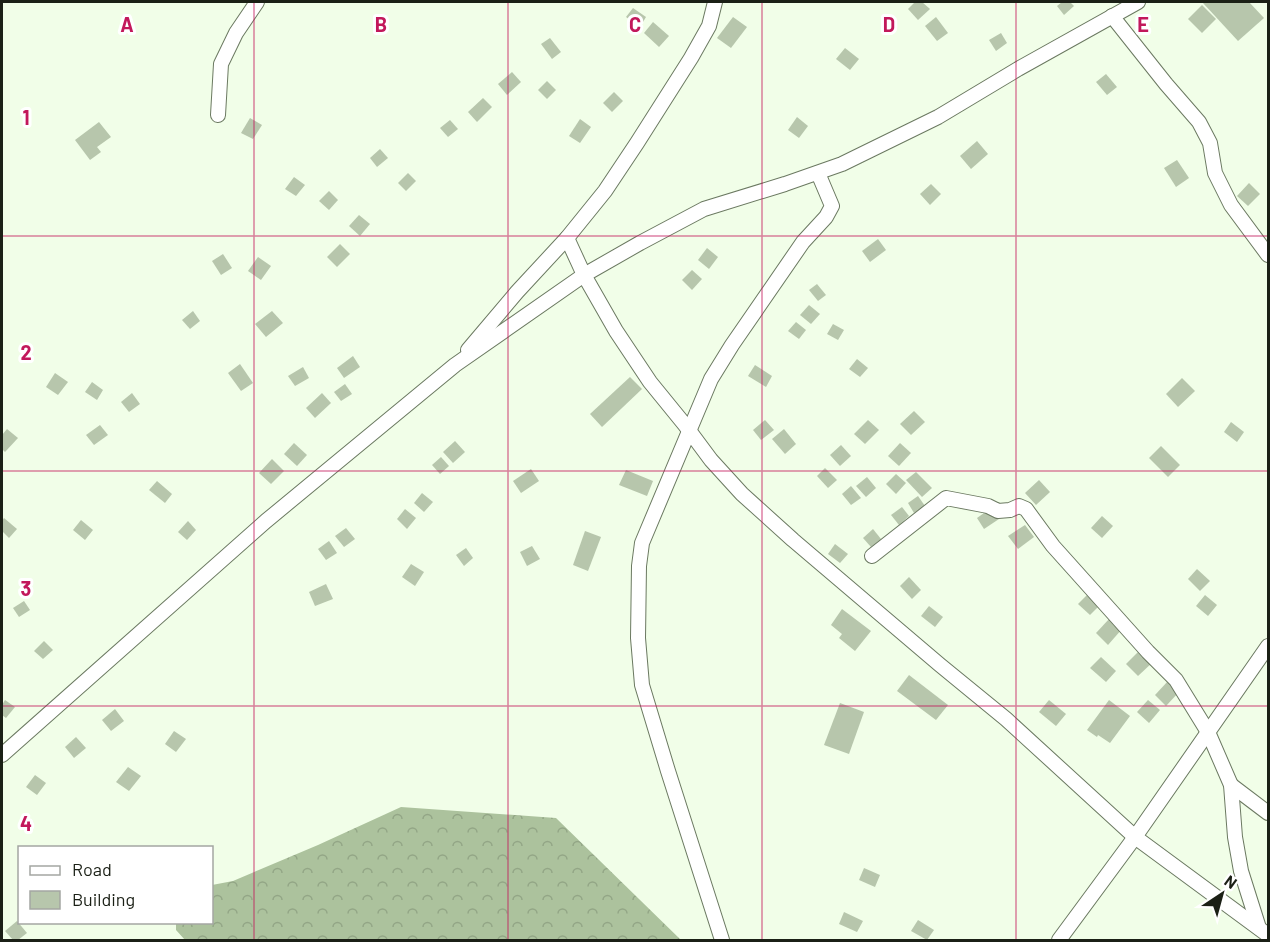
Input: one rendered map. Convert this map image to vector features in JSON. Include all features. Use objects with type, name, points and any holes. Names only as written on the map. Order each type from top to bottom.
[{"type":"street","points":[[218,115],[221,64],[236,33],[257,2]]},
{"type":"street","points":[[455,365],[567,238],[605,191],[709,26],[715,2]]},
{"type":"street","points":[[2,755],[266,521],[455,365],[584,275],[704,209],[842,164],[938,117],[1138,2]]},
{"type":"street","points":[[1112,16],[1199,122],[1210,143],[1215,173],[1231,206],[1269,255]]},
{"type":"street","points":[[722,940],[642,684],[638,638],[639,566],[642,543],[711,380],[802,242],[826,217],[832,206],[818,172]]},
{"type":"street","points":[[567,238],[584,275],[616,332],[644,374],[711,460],[742,494],[793,540],[1006,719],[1135,837],[1264,931]]},
{"type":"street","points":[[872,556],[946,498],[988,506],[998,511],[1019,507],[1026,509],[1053,546],[1176,680],[1208,732],[1231,786],[1235,837],[1241,871],[1264,931]]},
{"type":"street","points":[[1059,940],[1135,837],[1269,646]]},
{"type":"street","points":[[1231,786],[1269,813]]},
{"type":"green space","points":[[401,807],[556,818],[681,940],[185,940],[176,930],[176,924],[213,924],[213,885],[233,881]]},
{"type":"building","points":[[915,2],[922,2],[930,9],[918,20],[908,9]]},
{"type":"building","points":[[1062,2],[1070,2],[1074,6],[1064,15],[1057,6]]},
{"type":"building","points":[[1249,2],[1264,18],[1238,41],[1203,3]]},
{"type":"building","points":[[1202,5],[1216,19],[1202,33],[1188,19]]},
{"type":"building","points":[[633,8],[646,17],[640,27],[626,17]]},
{"type":"building","points":[[733,17],[747,27],[731,48],[717,38]]},
{"type":"building","points":[[936,17],[948,33],[937,41],[925,26]]},
{"type":"building","points":[[653,22],[669,36],[659,47],[644,33]]},
{"type":"building","points":[[1001,33],[1007,43],[996,51],[989,40]]},
{"type":"building","points":[[550,38],[561,52],[552,59],[541,44]]},
{"type":"building","points":[[845,48],[859,59],[850,70],[836,59]]},
{"type":"building","points":[[512,72],[521,82],[507,95],[498,84]]},
{"type":"building","points":[[1106,74],[1117,87],[1107,95],[1096,82]]},
{"type":"building","points":[[547,81],[556,90],[547,99],[538,90]]},
{"type":"building","points":[[614,92],[623,101],[612,112],[603,103]]},
{"type":"building","points":[[483,98],[492,107],[477,122],[468,112]]},
{"type":"building","points":[[797,117],[808,126],[799,138],[788,130]]},
{"type":"building","points":[[250,118],[262,125],[253,139],[241,133]]},
{"type":"building","points":[[580,119],[591,127],[580,143],[569,136]]},
{"type":"building","points":[[450,120],[458,129],[448,137],[440,128]]},
{"type":"building","points":[[99,122],[111,137],[97,147],[101,152],[90,160],[75,140]]},
{"type":"building","points":[[977,141],[988,154],[971,169],[960,156]]},
{"type":"building","points":[[380,149],[388,158],[377,167],[370,158]]},
{"type":"building","points":[[1177,160],[1189,178],[1176,187],[1164,168]]},
{"type":"building","points":[[408,173],[416,181],[406,191],[398,183]]},
{"type":"building","points":[[294,177],[305,185],[296,196],[285,189]]},
{"type":"building","points":[[1249,183],[1260,194],[1248,206],[1237,196]]},
{"type":"building","points":[[931,184],[941,194],[930,205],[920,194]]},
{"type":"building","points":[[329,191],[338,200],[329,210],[319,201]]},
{"type":"building","points":[[359,215],[370,224],[360,236],[349,226]]},
{"type":"building","points":[[878,239],[886,250],[870,262],[862,251]]},
{"type":"building","points":[[340,244],[350,254],[337,267],[327,257]]},
{"type":"building","points":[[707,248],[718,257],[709,269],[698,260]]},
{"type":"building","points":[[223,254],[232,268],[221,275],[212,261]]},
{"type":"building","points":[[258,257],[271,266],[261,280],[248,271]]},
{"type":"building","points":[[692,270],[702,279],[692,290],[682,280]]},
{"type":"building","points":[[817,284],[826,295],[818,301],[809,290]]},
{"type":"building","points":[[809,305],[820,314],[811,324],[800,315]]},
{"type":"building","points":[[193,311],[200,321],[190,329],[182,320]]},
{"type":"building","points":[[272,311],[283,323],[266,337],[255,324]]},
{"type":"building","points":[[796,322],[806,330],[799,339],[788,331]]},
{"type":"building","points":[[833,324],[844,330],[838,340],[827,334]]},
{"type":"building","points":[[353,356],[360,367],[344,378],[337,368]]},
{"type":"building","points":[[857,359],[868,368],[860,377],[849,369]]},
{"type":"building","points":[[240,364],[253,383],[241,391],[228,373]]},
{"type":"building","points":[[755,365],[772,376],[766,387],[748,376]]},
{"type":"building","points":[[303,367],[309,378],[295,386],[288,376]]},
{"type":"building","points":[[55,373],[68,382],[58,395],[46,387]]},
{"type":"building","points":[[630,377],[642,389],[602,427],[590,414]]},
{"type":"building","points":[[1182,378],[1195,391],[1178,407],[1166,394]]},
{"type":"building","points":[[92,382],[103,390],[97,400],[85,392]]},
{"type":"building","points":[[345,384],[352,394],[341,401],[334,392]]},
{"type":"building","points":[[132,393],[140,404],[129,412],[121,402]]},
{"type":"building","points":[[322,393],[331,403],[315,418],[306,408]]},
{"type":"building","points":[[914,411],[925,422],[911,435],[900,424]]},
{"type":"building","points":[[765,420],[774,430],[761,440],[753,430]]},
{"type":"building","points":[[868,420],[879,430],[865,444],[854,434]]},
{"type":"building","points":[[1231,422],[1244,432],[1237,442],[1224,432]]},
{"type":"building","points":[[100,425],[108,435],[94,445],[86,435]]},
{"type":"building","points":[[7,429],[18,438],[5,452],[2,449],[2,435]]},
{"type":"building","points":[[784,429],[796,444],[785,454],[772,439]]},
{"type":"building","points":[[455,441],[465,452],[453,463],[443,452]]},
{"type":"building","points":[[294,443],[307,455],[297,466],[284,454]]},
{"type":"building","points":[[900,443],[911,453],[899,466],[888,456]]},
{"type":"building","points":[[841,445],[851,456],[840,466],[830,455]]},
{"type":"building","points":[[1161,446],[1180,465],[1168,477],[1149,458]]},
{"type":"building","points":[[441,457],[449,466],[440,474],[432,465]]},
{"type":"building","points":[[272,459],[284,471],[271,484],[259,473]]},
{"type":"building","points":[[825,468],[837,480],[828,488],[817,476]]},
{"type":"building","points":[[531,469],[539,481],[521,493],[513,481]]},
{"type":"building","points":[[626,470],[653,481],[647,496],[619,485]]},
{"type":"building","points":[[916,472],[932,488],[922,497],[906,480]]},
{"type":"building","points":[[896,474],[906,483],[896,494],[886,484]]},
{"type":"building","points":[[867,477],[876,488],[866,497],[856,486]]},
{"type":"building","points":[[1039,480],[1050,492],[1036,505],[1025,493]]},
{"type":"building","points":[[157,481],[172,494],[165,503],[149,490]]},
{"type":"building","points":[[851,486],[861,498],[851,505],[842,494]]},
{"type":"building","points":[[422,493],[433,502],[424,512],[414,503]]},
{"type":"building","points":[[918,496],[925,506],[914,513],[908,503]]},
{"type":"building","points":[[902,507],[909,516],[899,525],[891,515]]},
{"type":"building","points":[[991,508],[999,519],[984,529],[977,518]]},
{"type":"building","points":[[405,509],[416,518],[407,529],[397,519]]},
{"type":"building","points":[[1102,516],[1113,526],[1102,538],[1091,528]]},
{"type":"building","points":[[4,518],[17,529],[9,538],[2,531]]},
{"type":"building","points":[[81,520],[93,530],[85,540],[73,530]]},
{"type":"building","points":[[188,521],[196,530],[187,540],[178,532]]},
{"type":"building","points":[[1025,525],[1034,537],[1018,549],[1008,536]]},
{"type":"building","points":[[346,528],[355,539],[344,547],[335,536]]},
{"type":"building","points":[[873,529],[881,539],[871,547],[863,538]]},
{"type":"building","points":[[585,531],[601,537],[588,571],[573,565]]},
{"type":"building","points":[[329,541],[337,553],[326,560],[318,549]]},
{"type":"building","points":[[835,544],[848,554],[840,563],[828,554]]},
{"type":"building","points":[[532,546],[540,559],[527,566],[520,552]]},
{"type":"building","points":[[466,548],[473,558],[464,566],[456,555]]},
{"type":"building","points":[[411,564],[424,572],[415,586],[402,577]]},
{"type":"building","points":[[1197,569],[1210,581],[1200,591],[1188,579]]},
{"type":"building","points":[[909,577],[921,590],[912,599],[900,586]]},
{"type":"building","points":[[326,584],[333,599],[315,606],[309,592]]},
{"type":"building","points":[[1089,593],[1100,605],[1090,615],[1078,604]]},
{"type":"building","points":[[1205,595],[1217,605],[1208,616],[1196,606]]},
{"type":"building","points":[[24,601],[30,610],[19,617],[13,608]]},
{"type":"building","points":[[929,606],[943,617],[935,627],[921,616]]},
{"type":"building","points":[[842,609],[871,631],[855,651],[839,638],[842,634],[831,625]]},
{"type":"building","points":[[1110,618],[1122,629],[1108,645],[1096,633]]},
{"type":"building","points":[[44,641],[53,650],[43,659],[34,651]]},
{"type":"building","points":[[1140,650],[1153,662],[1138,676],[1126,664]]},
{"type":"building","points":[[1101,657],[1116,671],[1106,682],[1090,668]]},
{"type":"building","points":[[909,675],[948,705],[936,720],[897,691]]},
{"type":"building","points":[[1168,681],[1179,692],[1166,706],[1155,695]]},
{"type":"building","points":[[5,700],[15,707],[6,718],[2,715],[2,705]]},
{"type":"building","points":[[1049,700],[1066,714],[1056,726],[1039,712]]},
{"type":"building","points":[[1109,700],[1130,716],[1110,743],[1087,730]]},
{"type":"building","points":[[1148,700],[1160,710],[1149,723],[1137,712]]},
{"type":"building","points":[[840,703],[864,712],[849,754],[824,745]]},
{"type":"building","points":[[115,709],[124,721],[111,731],[102,720]]},
{"type":"building","points":[[174,731],[186,739],[176,752],[165,744]]},
{"type":"building","points":[[76,737],[86,748],[74,758],[65,747]]},
{"type":"building","points":[[128,767],[141,776],[129,791],[116,782]]},
{"type":"building","points":[[35,775],[46,783],[37,795],[26,787]]},
{"type":"building","points":[[864,868],[880,875],[875,887],[859,880]]},
{"type":"building","points":[[844,912],[863,921],[857,932],[839,924]]},
{"type":"building","points":[[918,920],[934,930],[927,940],[911,931]]},
{"type":"building","points":[[17,921],[27,933],[18,940],[13,940],[5,931]]}]
